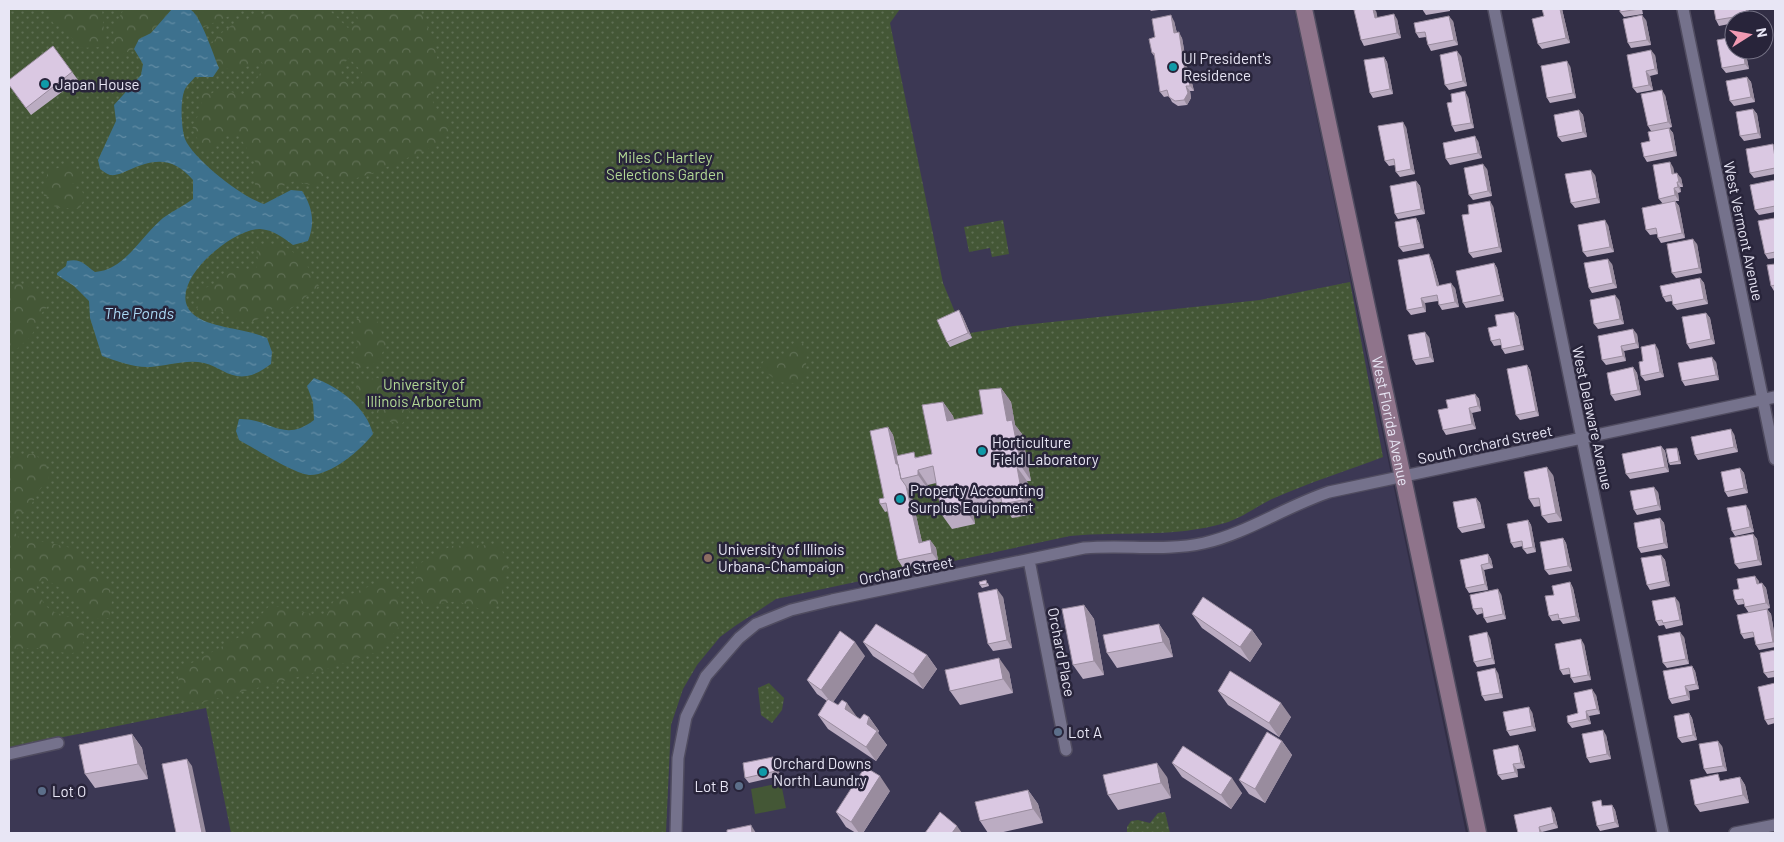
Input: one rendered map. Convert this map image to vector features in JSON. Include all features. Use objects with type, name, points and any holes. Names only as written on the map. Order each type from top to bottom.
[{"type":"main road","name":"West Florida Avenue","points":[[1304,9],[1478,833]]},
{"type":"street","name":"West Delaware Avenue","points":[[1494,9],[1662,833]]},
{"type":"street","name":"West Vermont Avenue","points":[[1683,9],[1775,459]]},
{"type":"street","name":"South Orchard Street","points":[[1029,560],[1105,546],[1159,548],[1205,543],[1230,534],[1300,502],[1329,492],[1775,398]]},
{"type":"street","name":"Orchard Place","points":[[1029,560],[1066,750]]},
{"type":"street","name":"Orchard Street","points":[[676,833],[678,758],[686,717],[706,676],[739,638],[756,624],[791,610],[832,600],[1029,560]]},
{"type":"street","points":[[9,754],[58,744]]},
{"type":"street","points":[[1735,833],[1775,825]]},
{"type":"shaded area","name":"University of Illinois Arboretum","points":[[9,9],[1294,9],[1466,833],[9,833]]},
{"type":"green space","name":"University of Illinois Arboretum","points":[[9,9],[900,9],[890,23],[943,283],[957,317],[972,338],[970,333],[1014,326],[1260,300],[1350,282],[1383,457],[1313,482],[1266,502],[1231,521],[1206,528],[1187,531],[1070,536],[776,599],[720,637],[697,665],[683,689],[671,725],[666,832],[231,833],[206,708],[9,748]]},
{"type":"green space","points":[[46,9],[102,9],[105,42],[102,47],[80,48],[60,23],[53,23]]},
{"type":"green space","points":[[124,9],[172,9],[151,33],[139,39],[134,49],[119,56],[113,36],[117,21]]},
{"type":"green space","points":[[195,9],[245,9],[202,28],[194,12]]},
{"type":"green space","points":[[273,9],[328,9],[348,28],[358,20],[356,9],[420,9],[434,42],[441,77],[430,92],[434,105],[451,130],[430,148],[373,173],[344,182],[324,174],[315,186],[294,181],[274,190],[256,189],[253,175],[256,163],[239,136],[224,135],[212,152],[201,148],[192,126],[203,107],[198,94],[202,89],[211,94],[219,88],[241,95],[250,90],[264,67],[261,61],[238,70],[219,68],[209,47],[222,32],[235,23],[269,14]],"holes":[[[349,58],[362,72],[362,86],[351,86],[342,79],[341,67]]]},
{"type":"green space","points":[[68,164],[82,172],[81,180],[72,184],[71,189],[81,189],[85,197],[80,208],[60,208],[50,205],[50,197],[44,196],[43,189],[48,172]]},
{"type":"green space","points":[[1003,220],[1009,254],[992,257],[990,248],[969,252],[964,227]]},
{"type":"green space","points":[[283,245],[304,260],[319,286],[287,312],[273,308],[268,314],[248,324],[222,312],[197,310],[201,289],[214,285],[230,266],[247,271],[256,269],[258,260],[256,246]]},
{"type":"green space","points":[[20,283],[38,290],[48,306],[41,314],[32,335],[15,351],[9,351],[9,286]]},
{"type":"green space","points":[[357,319],[377,321],[386,344],[382,354],[374,364],[359,368],[354,362],[358,344],[353,332]]},
{"type":"green space","points":[[795,341],[804,344],[807,353],[805,376],[797,384],[779,382],[760,368],[763,362],[769,359],[775,361],[785,356]]},
{"type":"green space","points":[[378,378],[410,412],[402,424],[384,421],[365,400],[356,386],[363,380]]},
{"type":"green space","points":[[34,454],[46,463],[49,478],[38,492],[28,511],[13,515],[9,525],[9,455]]},
{"type":"green space","points":[[9,526],[21,540],[45,542],[76,549],[109,583],[112,601],[109,618],[96,619],[65,591],[43,578],[36,585],[42,600],[49,609],[74,618],[84,633],[83,648],[71,654],[39,648],[9,649]]},
{"type":"green space","points":[[500,545],[508,565],[500,604],[486,611],[457,601],[424,607],[415,587],[417,565],[451,546]]},
{"type":"green space","points":[[386,579],[399,597],[401,625],[377,652],[324,670],[200,703],[182,702],[177,671],[243,635],[270,605],[326,617],[333,602]]},
{"type":"green space","points":[[769,683],[784,698],[782,710],[772,723],[761,715],[758,688]]},
{"type":"green space","points":[[781,783],[786,808],[755,814],[751,789]]},
{"type":"green space","points":[[1165,812],[1170,833],[1127,833],[1127,827],[1131,821],[1138,820],[1150,823],[1158,813]]},
{"type":"water","name":"The Ponds","points":[[172,9],[189,9],[198,18],[219,68],[213,77],[195,77],[183,94],[182,121],[185,139],[190,148],[220,177],[255,200],[264,204],[291,190],[302,191],[311,209],[312,228],[308,241],[293,245],[278,234],[270,231],[260,229],[248,231],[219,248],[205,260],[194,274],[187,288],[186,301],[192,313],[198,318],[216,325],[267,338],[272,352],[271,364],[257,373],[247,376],[235,376],[210,365],[197,362],[144,367],[126,364],[102,356],[90,318],[89,301],[74,286],[57,275],[66,266],[67,261],[72,260],[85,264],[95,272],[106,270],[115,265],[124,259],[163,218],[193,199],[193,180],[186,172],[171,164],[163,162],[147,163],[120,174],[109,175],[100,169],[98,160],[116,121],[114,105],[141,75],[143,64],[134,49],[139,39],[151,33]]},
{"type":"water","points":[[314,378],[342,392],[365,415],[370,424],[373,434],[353,454],[335,467],[309,475],[284,466],[239,440],[236,431],[239,419],[259,422],[285,430],[303,427],[314,420],[313,402],[307,386]]},
{"type":"building","points":[[1373,9],[1375,18],[1394,14],[1397,33],[1361,40],[1354,10]]},
{"type":"building","points":[[1542,9],[1560,9],[1566,38],[1538,44],[1532,19],[1544,16]]},
{"type":"building","points":[[1620,9],[1639,9],[1620,12]]},
{"type":"building","points":[[1714,9],[1746,9],[1724,10],[1724,19],[1716,20]]},
{"type":"building","name":"UI President's Residence","points":[[1171,15],[1174,33],[1179,32],[1185,71],[1187,70],[1190,86],[1186,86],[1188,93],[1184,100],[1175,101],[1169,97],[1167,90],[1160,92],[1154,53],[1152,53],[1149,39],[1155,37],[1152,19]]},
{"type":"building","points":[[1642,15],[1647,40],[1628,43],[1623,19]]},
{"type":"building","points":[[1449,16],[1454,40],[1428,45],[1425,32],[1416,33],[1414,23]]},
{"type":"building","points":[[1724,39],[1724,60],[1744,60],[1745,64],[1722,68],[1717,40]]},
{"type":"building","name":"Japan House","points":[[53,46],[72,72],[26,108],[9,85],[9,80]]},
{"type":"building","points":[[1651,50],[1655,69],[1646,71],[1649,85],[1633,88],[1627,55]]},
{"type":"building","points":[[1457,51],[1463,81],[1445,85],[1440,55]]},
{"type":"building","points":[[1384,57],[1390,89],[1370,93],[1364,60]]},
{"type":"building","points":[[1567,61],[1573,93],[1547,98],[1541,66]]},
{"type":"building","points":[[1747,77],[1751,97],[1730,101],[1726,81]]},
{"type":"building","points":[[1662,90],[1668,122],[1648,126],[1641,94]]},
{"type":"building","points":[[1465,91],[1471,123],[1452,126],[1447,103],[1452,102],[1451,94]]},
{"type":"building","points":[[1753,109],[1758,133],[1740,136],[1736,112]]},
{"type":"building","points":[[1579,110],[1583,132],[1558,137],[1554,115]]},
{"type":"building","points":[[1403,122],[1411,169],[1396,172],[1394,159],[1385,161],[1378,126]]},
{"type":"building","points":[[1669,128],[1674,151],[1644,157],[1641,143],[1650,141],[1648,132]]},
{"type":"building","points":[[1475,136],[1478,153],[1446,159],[1443,143]]},
{"type":"building","points":[[1773,144],[1775,168],[1750,173],[1746,149]]},
{"type":"building","points":[[1670,162],[1672,174],[1677,173],[1678,187],[1674,188],[1675,195],[1659,199],[1653,165]]},
{"type":"building","points":[[1483,164],[1488,191],[1469,195],[1464,168]]},
{"type":"building","points":[[1591,170],[1597,198],[1571,203],[1565,174]]},
{"type":"building","points":[[1775,180],[1775,206],[1755,210],[1750,185]]},
{"type":"building","points":[[1416,181],[1421,209],[1395,214],[1390,186]]},
{"type":"building","points":[[1490,201],[1499,247],[1469,253],[1462,215],[1469,214],[1468,205]]},
{"type":"building","points":[[1675,201],[1682,233],[1658,238],[1656,228],[1646,230],[1642,208]]},
{"type":"building","points":[[1416,218],[1421,243],[1399,247],[1395,222]]},
{"type":"building","points":[[1775,218],[1775,252],[1765,254],[1758,221]]},
{"type":"building","points":[[1605,220],[1610,247],[1583,252],[1578,225]]},
{"type":"building","points":[[1693,239],[1699,268],[1672,273],[1667,244]]},
{"type":"building","points":[[1429,254],[1437,286],[1451,283],[1455,302],[1439,305],[1437,295],[1421,298],[1423,307],[1407,310],[1398,260]]},
{"type":"building","points":[[1608,259],[1613,283],[1589,288],[1584,263]]},
{"type":"building","points":[[1494,263],[1501,295],[1463,303],[1456,271]]},
{"type":"building","points":[[1775,264],[1775,285],[1771,286],[1767,265]]},
{"type":"building","points":[[1700,278],[1704,299],[1673,305],[1671,295],[1663,297],[1660,286]]},
{"type":"building","points":[[1615,295],[1620,319],[1594,324],[1590,300]]},
{"type":"building","points":[[959,310],[968,333],[947,342],[937,320]]},
{"type":"building","points":[[1514,312],[1521,345],[1502,349],[1500,339],[1491,341],[1488,328],[1497,326],[1495,315]]},
{"type":"building","points":[[1706,313],[1711,339],[1687,344],[1682,317]]},
{"type":"building","points":[[1633,329],[1636,343],[1621,346],[1623,356],[1602,360],[1598,336]]},
{"type":"building","points":[[1425,332],[1430,357],[1413,360],[1408,335]]},
{"type":"building","points":[[1655,344],[1660,372],[1641,376],[1639,362],[1643,361],[1641,347]]},
{"type":"building","points":[[1712,357],[1716,375],[1682,381],[1678,363]]},
{"type":"building","points":[[1527,365],[1536,411],[1516,415],[1507,369]]},
{"type":"building","points":[[1633,367],[1638,390],[1611,395],[1607,373]]},
{"type":"building","name":"Horticulture Field Laboratory","points":[[1001,388],[1007,421],[1012,420],[1021,466],[1017,467],[1023,500],[1002,504],[999,486],[962,492],[965,509],[942,515],[933,466],[918,470],[918,475],[901,479],[896,456],[914,452],[915,458],[932,454],[922,405],[943,402],[947,421],[983,414],[979,390]]},
{"type":"building","points":[[1475,394],[1478,406],[1469,408],[1472,424],[1443,430],[1438,410],[1448,408],[1446,400]]},
{"type":"building","name":"Property Accounting Surplus Equipment","points":[[888,427],[896,464],[898,464],[901,479],[906,486],[919,543],[930,540],[932,553],[898,560],[886,503],[880,504],[879,499],[884,498],[870,431]]},
{"type":"building","points":[[1731,429],[1734,447],[1695,455],[1691,437]]},
{"type":"building","points":[[1661,446],[1665,467],[1626,474],[1622,454]]},
{"type":"building","points":[[1677,448],[1679,461],[1669,463],[1666,449]]},
{"type":"building","points":[[1547,467],[1556,513],[1542,516],[1539,498],[1529,499],[1524,472]]},
{"type":"building","points":[[1740,468],[1744,488],[1725,492],[1721,472]]},
{"type":"building","points":[[1654,487],[1658,505],[1634,510],[1630,491]]},
{"type":"building","points":[[1476,498],[1482,523],[1458,528],[1453,502]]},
{"type":"building","points":[[1746,505],[1750,527],[1732,531],[1727,508]]},
{"type":"building","points":[[1660,518],[1664,543],[1638,548],[1634,523]]},
{"type":"building","points":[[1528,520],[1533,547],[1523,549],[1522,541],[1511,543],[1507,524]]},
{"type":"building","points":[[1753,534],[1758,560],[1735,564],[1730,538]]},
{"type":"building","points":[[1563,538],[1568,566],[1545,570],[1540,542]]},
{"type":"building","points":[[1488,554],[1489,563],[1481,565],[1485,584],[1466,588],[1460,560]]},
{"type":"building","points":[[1661,555],[1666,581],[1647,585],[1641,558]]},
{"type":"building","points":[[1755,576],[1757,584],[1762,583],[1766,603],[1745,607],[1743,599],[1735,600],[1733,590],[1739,589],[1737,579]]},
{"type":"building","points":[[986,580],[987,584],[980,585],[979,582]]},
{"type":"building","points":[[1570,582],[1576,616],[1559,619],[1558,614],[1549,616],[1545,596],[1554,595],[1552,586]]},
{"type":"building","points":[[997,589],[1007,640],[988,644],[978,593]]},
{"type":"building","points":[[1498,589],[1503,614],[1484,618],[1482,608],[1473,609],[1470,595]]},
{"type":"building","points":[[1203,597],[1252,630],[1240,647],[1192,614]]},
{"type":"building","points":[[1675,597],[1680,620],[1663,623],[1662,620],[1656,621],[1652,601]]},
{"type":"building","points":[[1084,605],[1094,661],[1073,665],[1062,609]]},
{"type":"building","points":[[1767,609],[1773,642],[1756,645],[1753,632],[1741,634],[1737,615]]},
{"type":"building","points":[[876,624],[927,655],[913,674],[863,642]]},
{"type":"building","points":[[1159,624],[1163,642],[1107,653],[1103,635]]},
{"type":"building","points":[[840,631],[855,642],[821,690],[807,680]]},
{"type":"building","points":[[1487,632],[1492,658],[1474,662],[1469,636]]},
{"type":"building","points":[[1680,632],[1686,659],[1663,663],[1658,636]]},
{"type":"building","points":[[1581,639],[1588,675],[1571,678],[1569,668],[1560,670],[1555,644]]},
{"type":"building","points":[[1775,650],[1775,671],[1764,673],[1760,653]]},
{"type":"building","points":[[999,658],[1003,679],[950,691],[945,670]]},
{"type":"building","points":[[1692,666],[1696,684],[1685,686],[1687,695],[1669,699],[1663,671]]},
{"type":"building","points":[[1495,668],[1500,693],[1482,696],[1477,672]]},
{"type":"building","points":[[1230,671],[1281,703],[1269,723],[1218,691]]},
{"type":"building","points":[[1775,683],[1775,718],[1765,720],[1758,687]]},
{"type":"building","points":[[1592,689],[1597,709],[1586,711],[1587,719],[1568,723],[1567,716],[1578,713],[1574,693]]},
{"type":"building","points":[[828,699],[838,705],[842,700],[847,703],[845,709],[860,719],[864,714],[869,717],[867,724],[877,731],[866,747],[818,715]]},
{"type":"building","points":[[1529,707],[1532,726],[1507,731],[1503,712]]},
{"type":"building","points":[[1689,713],[1693,735],[1678,738],[1674,716]]},
{"type":"building","points":[[1603,730],[1607,754],[1587,758],[1582,734]]},
{"type":"building","points":[[1267,732],[1282,741],[1255,789],[1239,780]]},
{"type":"building","points":[[132,734],[138,764],[85,774],[79,745]]},
{"type":"building","points":[[1718,741],[1723,766],[1704,769],[1699,744]]},
{"type":"building","points":[[1518,745],[1521,763],[1513,764],[1515,772],[1498,775],[1493,750]]},
{"type":"building","points":[[1183,746],[1232,778],[1221,795],[1172,763]]},
{"type":"building","points":[[773,757],[776,771],[745,778],[743,763]]},
{"type":"building","points":[[187,759],[202,833],[176,833],[162,764]]},
{"type":"building","points":[[1157,763],[1161,783],[1108,795],[1103,775]]},
{"type":"building","points":[[865,767],[880,776],[851,822],[836,812]]},
{"type":"building","points":[[1718,774],[1720,781],[1740,777],[1743,795],[1695,805],[1690,780]]},
{"type":"building","points":[[1028,790],[1033,809],[980,821],[975,802]]},
{"type":"building","points":[[1601,800],[1602,806],[1612,805],[1615,822],[1597,826],[1592,802]]},
{"type":"building","points":[[1551,807],[1554,823],[1539,827],[1540,833],[1518,833],[1514,815]]},
{"type":"building","points":[[940,812],[957,826],[952,833],[925,833]]},
{"type":"building","points":[[751,825],[752,833],[727,833],[727,830]]},
{"type":"place","name":"UI President's Residence","points":[[1173,67]]},
{"type":"place","name":"Japan House","points":[[45,84]]},
{"type":"place","name":"Horticulture Field Laboratory","points":[[982,451]]},
{"type":"place","name":"Property Accounting Surplus Equipment","points":[[900,499]]},
{"type":"place","name":"University of Illinois Urbana-Champaign","points":[[708,558]]},
{"type":"place","name":"Lot A","points":[[1058,732]]},
{"type":"place","name":"Orchard Downs North Laundry","points":[[763,772]]},
{"type":"place","name":"Lot B","points":[[739,786]]},
{"type":"place","name":"Lot O","points":[[42,791]]},
{"type":"park label","name":"Miles C Hartley Selections Garden","points":[[665,166]]}]
